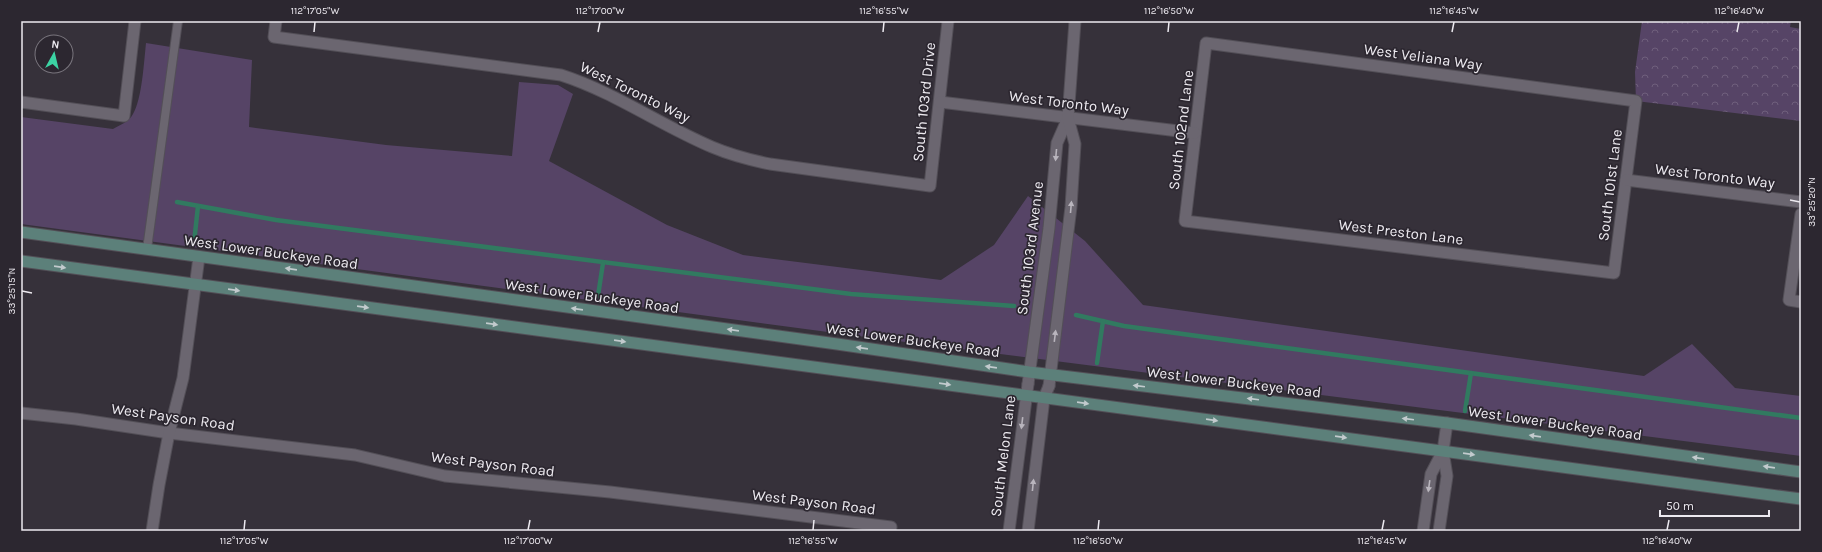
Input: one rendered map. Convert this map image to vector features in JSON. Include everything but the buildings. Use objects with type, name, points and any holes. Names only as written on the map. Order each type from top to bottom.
[{"type":"main road","name":"West Lower Buckeye Road","points":[[21,232],[837,344],[1029,372],[1049,381],[1447,424],[1801,472]]},
{"type":"main road","points":[[21,262],[1801,499]]},
{"type":"street","points":[[21,102],[124,116],[135,21]]},
{"type":"street","name":"West Toronto Way","points":[[276,21],[274,37],[561,75],[587,84],[710,146],[747,159],[770,164],[930,186]]},
{"type":"street","name":"South 103rd Drive","points":[[930,186],[948,21]]},
{"type":"street","name":"South 103rd Avenue","points":[[1049,381],[1072,208],[1075,144],[1068,118],[1075,21]]},
{"type":"street","name":"West Veliana Way","points":[[1206,43],[1636,100]]},
{"type":"street","name":"South 102nd Lane","points":[[1185,221],[1206,43]]},
{"type":"street","name":"South 101st Lane","points":[[1614,273],[1636,100]]},
{"type":"street","name":"West Toronto Way","points":[[940,102],[1195,134]]},
{"type":"street","name":"South 103rd Avenue","points":[[1028,384],[1049,228],[1057,143],[1068,118]]},
{"type":"street","name":"West Toronto Way","points":[[1626,180],[1801,202]]},
{"type":"street","points":[[1801,214],[1789,300],[1801,302]]},
{"type":"street","name":"West Preston Lane","points":[[1185,221],[1614,273]]},
{"type":"street","points":[[152,531],[169,433],[183,378],[199,257]]},
{"type":"street","points":[[1028,531],[1044,398],[1049,381]]},
{"type":"street","name":"South Melon Lane","points":[[1009,531],[1028,384]]},
{"type":"street","name":"West Payson Road","points":[[21,413],[76,419],[169,433],[355,455],[446,476],[610,492],[890,529]]},
{"type":"street","points":[[1439,531],[1447,476],[1443,451],[1447,424]]},
{"type":"street","points":[[1423,531],[1431,474],[1443,451]]},
{"type":"lane","points":[[147,249],[178,21]]},
{"type":"green space","points":[[1642,21],[1791,21],[1790,27],[1801,29],[1801,121],[1636,101],[1635,72]]},
{"type":"green space","points":[[146,43],[252,60],[249,127],[386,145],[512,156],[519,82],[558,85],[573,94],[549,161],[667,225],[743,255],[941,280],[994,245],[1028,196],[1085,241],[1143,305],[1644,376],[1692,344],[1735,388],[1801,396],[1801,456],[858,336],[21,224],[21,117],[113,129],[124,123],[133,114],[139,99]]},
{"type":"waterway","points":[[177,202],[276,220],[851,294],[1014,306]]},
{"type":"waterway","points":[[194,243],[198,206]]},
{"type":"waterway","points":[[598,296],[603,263]]},
{"type":"waterway","points":[[1076,315],[1124,326],[1801,418]]},
{"type":"waterway","points":[[1097,363],[1103,321]]},
{"type":"waterway","points":[[1465,411],[1471,373]]}]
